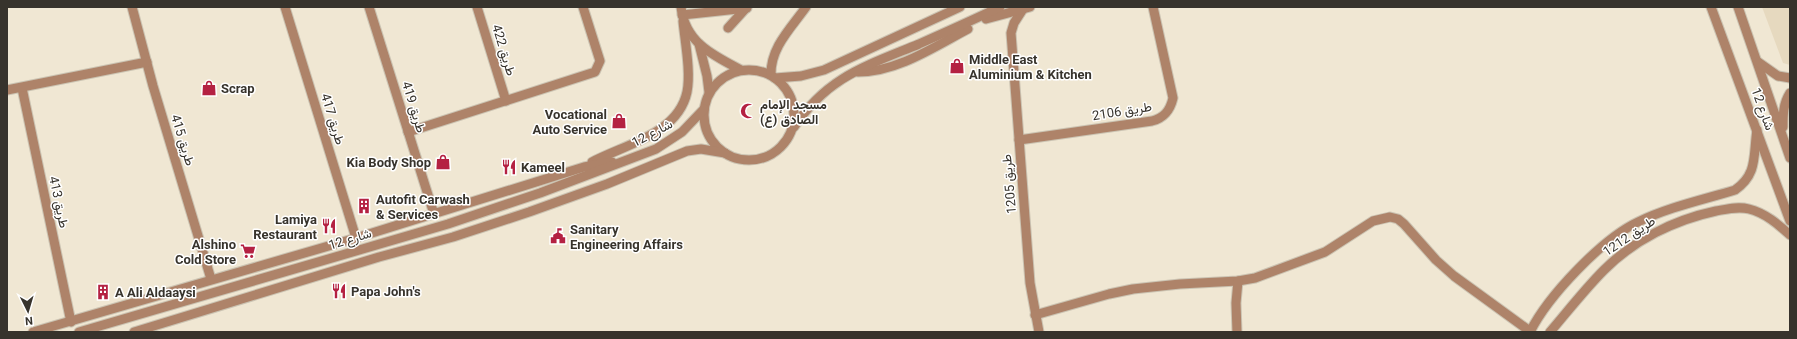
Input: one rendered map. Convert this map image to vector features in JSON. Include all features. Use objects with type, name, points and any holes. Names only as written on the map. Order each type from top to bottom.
[{"type":"street","name":"طريق 415","points":[[132,7],[211,279]]},
{"type":"street","name":"طريق 417","points":[[285,7],[356,238]]},
{"type":"street","name":"طريق 419","points":[[369,7],[434,214]]},
{"type":"street","name":"طريق 422","points":[[477,7],[506,101]]},
{"type":"street","points":[[408,132],[593,73],[598,69],[600,61],[584,7]]},
{"type":"street","points":[[791,130],[794,116],[792,101],[785,88],[773,76],[772,60],[777,46],[806,7]]},
{"type":"street","points":[[709,92],[717,82],[728,74],[741,70],[759,71],[773,76],[801,76],[824,70],[960,7]]},
{"type":"street","name":"طريق 2106","points":[[1019,140],[1152,122],[1164,117],[1172,105],[1173,98],[1153,7]]},
{"type":"street","name":"شارع 12","points":[[1711,7],[1790,221]]},
{"type":"street","name":"شارع 12","points":[[1738,7],[1790,158]]},
{"type":"street","points":[[682,14],[747,8]]},
{"type":"street","points":[[728,28],[747,8]]},
{"type":"street","points":[[699,44],[708,76],[709,92],[704,109],[704,122],[708,134],[715,145],[725,153],[746,160],[771,154],[782,146],[791,130],[818,97],[828,87],[852,72],[998,11],[1026,8]]},
{"type":"street","name":"طريق 1205","points":[[1026,8],[1014,23],[1011,33],[1030,283],[1039,332]]},
{"type":"street","points":[[998,11],[1011,33]]},
{"type":"street","points":[[682,14],[690,34],[699,44],[719,58],[741,70]]},
{"type":"street","points":[[33,332],[356,238],[584,166],[663,128],[674,118],[682,106],[687,91],[688,76],[682,14]]},
{"type":"street","points":[[7,90],[147,62]]},
{"type":"street","name":"شارع 12","points":[[1758,62],[1778,76],[1790,78]]},
{"type":"street","name":"طريق 413","points":[[22,88],[71,322]]},
{"type":"street","name":"شارع 12","points":[[1783,137],[1783,112],[1785,102],[1790,93]]},
{"type":"street","name":"شارع 12","points":[[79,332],[448,224],[540,194],[624,162],[670,141],[682,132],[704,109]]},
{"type":"street","name":"طريق 1212","points":[[1530,332],[1545,308],[1572,276],[1619,234],[1637,222],[1663,211],[1734,190],[1748,178],[1752,169],[1757,130]]},
{"type":"street","name":"شارع 12","points":[[134,332],[498,222],[607,184],[687,151],[700,149],[725,153]]},
{"type":"street","points":[[584,166],[624,162]]},
{"type":"street","name":"طريق 1212","points":[[1550,332],[1604,270],[1623,254],[1652,234],[1670,225],[1700,215],[1738,208],[1748,209],[1759,213],[1775,222],[1790,235]]},
{"type":"street","points":[[1035,315],[1109,294],[1133,289],[1180,284],[1238,281],[1276,271],[1311,258],[1349,238],[1373,221],[1390,217],[1398,219],[1404,224],[1436,260],[1454,276],[1530,332]]},
{"type":"street","points":[[1237,332],[1236,303],[1238,281]]},
{"type":"shaded area","points":[[1762,7],[1790,7],[1790,65],[1783,63]]},
{"type":"place","name":"Middle East Aluminium & Kitchen","points":[[957,66]]},
{"type":"place","name":"Scrap","points":[[209,88]]},
{"type":"place","name":"مسجد الإمام الصادق (ع)","points":[[748,111]]},
{"type":"place","name":"Vocational Auto Service","points":[[619,121]]},
{"type":"place","name":"Kia Body Shop","points":[[443,162]]},
{"type":"place","name":"Kameel","points":[[509,167]]},
{"type":"place","name":"Autofit Carwash & Services","points":[[364,206]]},
{"type":"place","name":"Lamiya Restaurant","points":[[329,226]]},
{"type":"place","name":"Sanitary Engineering Affairs","points":[[558,236]]},
{"type":"place","name":"Alshino Cold Store","points":[[248,251]]},
{"type":"place","name":"Papa John's","points":[[339,291]]},
{"type":"place","name":"A Ali Aldaaysi","points":[[103,292]]}]
